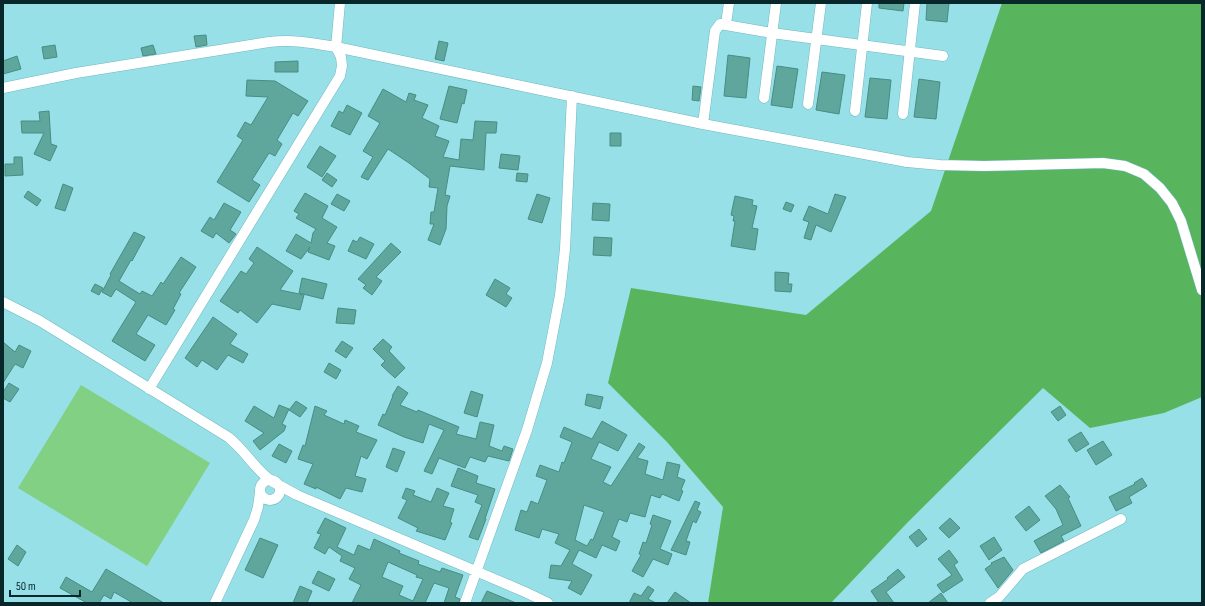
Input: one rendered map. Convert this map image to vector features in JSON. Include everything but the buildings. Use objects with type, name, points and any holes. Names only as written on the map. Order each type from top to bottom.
[{"type":"street","points":[[150,389],[340,76],[342,66],[341,56],[336,47],[340,3]]},
{"type":"street","points":[[726,24],[729,3]]},
{"type":"street","points":[[764,98],[776,3]]},
{"type":"street","points":[[808,104],[821,3]]},
{"type":"street","points":[[855,111],[867,3]]},
{"type":"street","points":[[903,114],[915,3]]},
{"type":"street","points":[[703,124],[716,31],[720,24],[772,33],[943,56]]},
{"type":"street","points":[[3,88],[76,73],[269,42],[294,40],[336,47],[703,124],[907,162],[940,165],[984,166],[1102,163],[1125,166],[1144,174],[1160,188],[1172,203],[1182,222],[1202,290]]},
{"type":"street","points":[[465,603],[527,430],[547,363],[554,333],[565,249],[572,96]]},
{"type":"street","points":[[3,302],[40,321],[228,436],[235,442],[262,472],[279,487],[279,492],[276,497],[260,511],[254,520]]},
{"type":"street","points":[[216,603],[254,520],[258,507],[260,490],[259,480],[249,458]]},
{"type":"street","points":[[260,490],[265,482],[274,482],[306,499],[548,603]]},
{"type":"street","points":[[260,490],[264,499],[272,500],[285,497],[306,499]]},
{"type":"street","points":[[990,603],[999,597],[1023,569],[1121,519]]},
{"type":"green space","points":[[1002,3],[1202,3],[1202,397],[1164,413],[1090,428],[1043,388],[908,522],[831,603],[708,603],[723,507],[667,442],[608,383],[631,288],[806,315],[931,211]]},
{"type":"green space","points":[[81,385],[210,463],[147,566],[18,488]]}]
